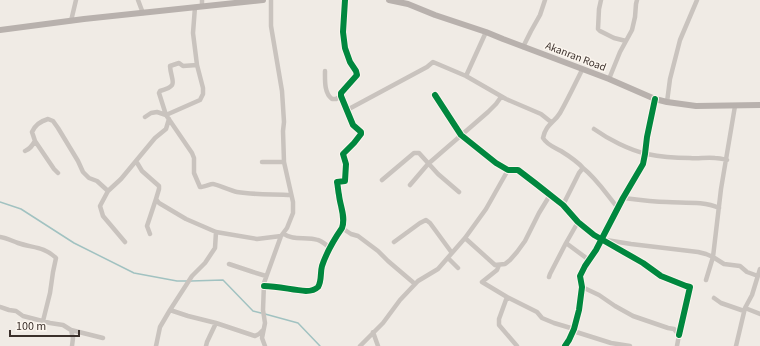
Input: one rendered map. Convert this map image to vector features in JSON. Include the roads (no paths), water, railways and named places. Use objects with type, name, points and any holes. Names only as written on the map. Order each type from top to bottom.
[{"type":"main road","points":[[0,30],[195,7],[202,3],[263,0]]},
{"type":"main road","name":"Akanran Road","points":[[389,0],[404,2],[435,15],[486,32],[667,102],[696,106],[760,105]]},
{"type":"street","points":[[71,21],[76,0]]},
{"type":"street","points":[[138,0],[143,13]]},
{"type":"street","points":[[265,346],[262,338],[265,322],[263,310],[266,276],[282,235],[293,213],[293,202],[284,162],[282,91],[271,26],[271,0]]},
{"type":"street","points":[[325,71],[326,87],[329,97],[332,99],[336,99],[341,96],[341,93],[357,75],[345,48],[343,32],[345,0]]},
{"type":"street","points":[[524,47],[530,32],[540,15],[545,0]]},
{"type":"street","points":[[601,0],[598,29],[614,38],[626,41]]},
{"type":"street","points":[[609,79],[620,52],[632,30],[637,0]]},
{"type":"street","points":[[667,102],[670,79],[680,40],[697,0]]},
{"type":"street","points":[[167,117],[200,100],[203,94],[203,88],[197,65],[193,33],[195,7]]},
{"type":"street","points":[[466,76],[486,32]]},
{"type":"street","points":[[347,110],[433,62],[466,76],[501,97],[541,114],[551,122]]},
{"type":"street","points":[[197,65],[183,66],[179,63],[170,66],[173,85],[160,91],[159,93],[167,117],[192,153],[194,158],[194,173],[200,187],[206,187],[213,184],[237,192],[291,195]]},
{"type":"street","points":[[582,70],[559,115],[544,131],[542,138],[546,143],[576,161],[588,172],[618,208]]},
{"type":"street","points":[[435,95],[461,135],[496,163],[508,170],[518,170],[535,182],[563,205],[578,222],[594,235],[643,263],[661,276],[690,287],[677,346]]},
{"type":"street","points":[[264,286],[307,291],[315,290],[319,286],[322,268],[329,247],[343,225],[343,216],[337,182],[344,181],[346,164],[342,154],[361,134],[361,132],[353,125],[341,96]]},
{"type":"street","points":[[410,185],[428,164],[494,107],[501,97]]},
{"type":"street","points":[[565,346],[573,330],[578,310],[582,287],[580,276],[643,164],[655,98]]},
{"type":"street","points":[[706,280],[713,257],[735,106]]},
{"type":"street","points":[[145,117],[151,113],[157,112],[167,117]]},
{"type":"street","points":[[125,242],[103,216],[100,206],[108,191],[121,179],[155,138],[166,129],[167,117]]},
{"type":"street","points":[[58,173],[35,142],[32,132],[33,129],[42,121],[48,119],[53,121],[78,161],[83,172],[89,178],[97,181],[108,191]]},
{"type":"street","points":[[594,128],[604,136],[645,154],[666,157],[716,158],[727,160]]},
{"type":"street","points":[[25,151],[32,147],[35,142]]},
{"type":"street","points":[[382,180],[414,153],[419,153],[438,174],[459,192]]},
{"type":"street","points":[[136,161],[142,171],[158,186],[159,189],[147,226],[150,234]]},
{"type":"street","points":[[262,162],[284,162]]},
{"type":"street","points":[[563,205],[583,168]]},
{"type":"street","points":[[360,346],[383,323],[400,300],[415,284],[438,269],[465,238],[486,209],[508,170]]},
{"type":"street","points":[[465,238],[495,265],[506,264],[525,241],[550,195]]},
{"type":"street","points":[[623,198],[714,205],[719,208]]},
{"type":"street","points":[[156,199],[159,203],[186,219],[216,232],[257,239],[282,235],[288,237],[306,238],[319,240],[329,247]]},
{"type":"street","points":[[394,242],[426,220],[430,223],[452,253]]},
{"type":"street","points":[[549,277],[578,222]]},
{"type":"street","points":[[342,228],[351,234],[358,236],[378,251],[415,284]]},
{"type":"street","points":[[156,346],[160,327],[170,310],[192,276],[205,263],[214,248],[216,232]]},
{"type":"street","points":[[0,237],[20,244],[36,247],[51,253],[56,258],[50,293],[42,321]]},
{"type":"street","points":[[602,239],[631,244],[694,251],[713,257],[724,264],[740,266],[747,272],[758,276]]},
{"type":"street","points":[[566,243],[589,260]]},
{"type":"street","points":[[448,258],[458,268]]},
{"type":"street","points":[[229,264],[266,276]]},
{"type":"street","points":[[499,264],[497,270],[482,282],[537,312],[542,318],[611,343],[630,346]]},
{"type":"street","points":[[736,346],[745,310],[752,295],[760,269]]},
{"type":"street","points":[[582,287],[599,295],[633,316],[674,330],[679,335]]},
{"type":"street","points":[[507,297],[498,325],[515,346]]},
{"type":"street","points":[[714,298],[721,303],[760,314]]},
{"type":"street","points":[[0,307],[16,311],[23,316],[50,323],[63,324],[71,330],[103,338]]},
{"type":"street","points":[[170,310],[255,336],[263,330]]},
{"type":"street","points":[[206,346],[216,323]]},
{"type":"street","points":[[71,330],[73,338],[72,346]]},
{"type":"street","points":[[373,332],[378,346]]},
{"type":"waterway","points":[[0,202],[21,209],[74,243],[134,273],[177,281],[187,281]]},
{"type":"waterway","points":[[191,281],[223,280],[253,311],[261,313]]},
{"type":"waterway","points":[[265,314],[298,323],[320,346]]}]
